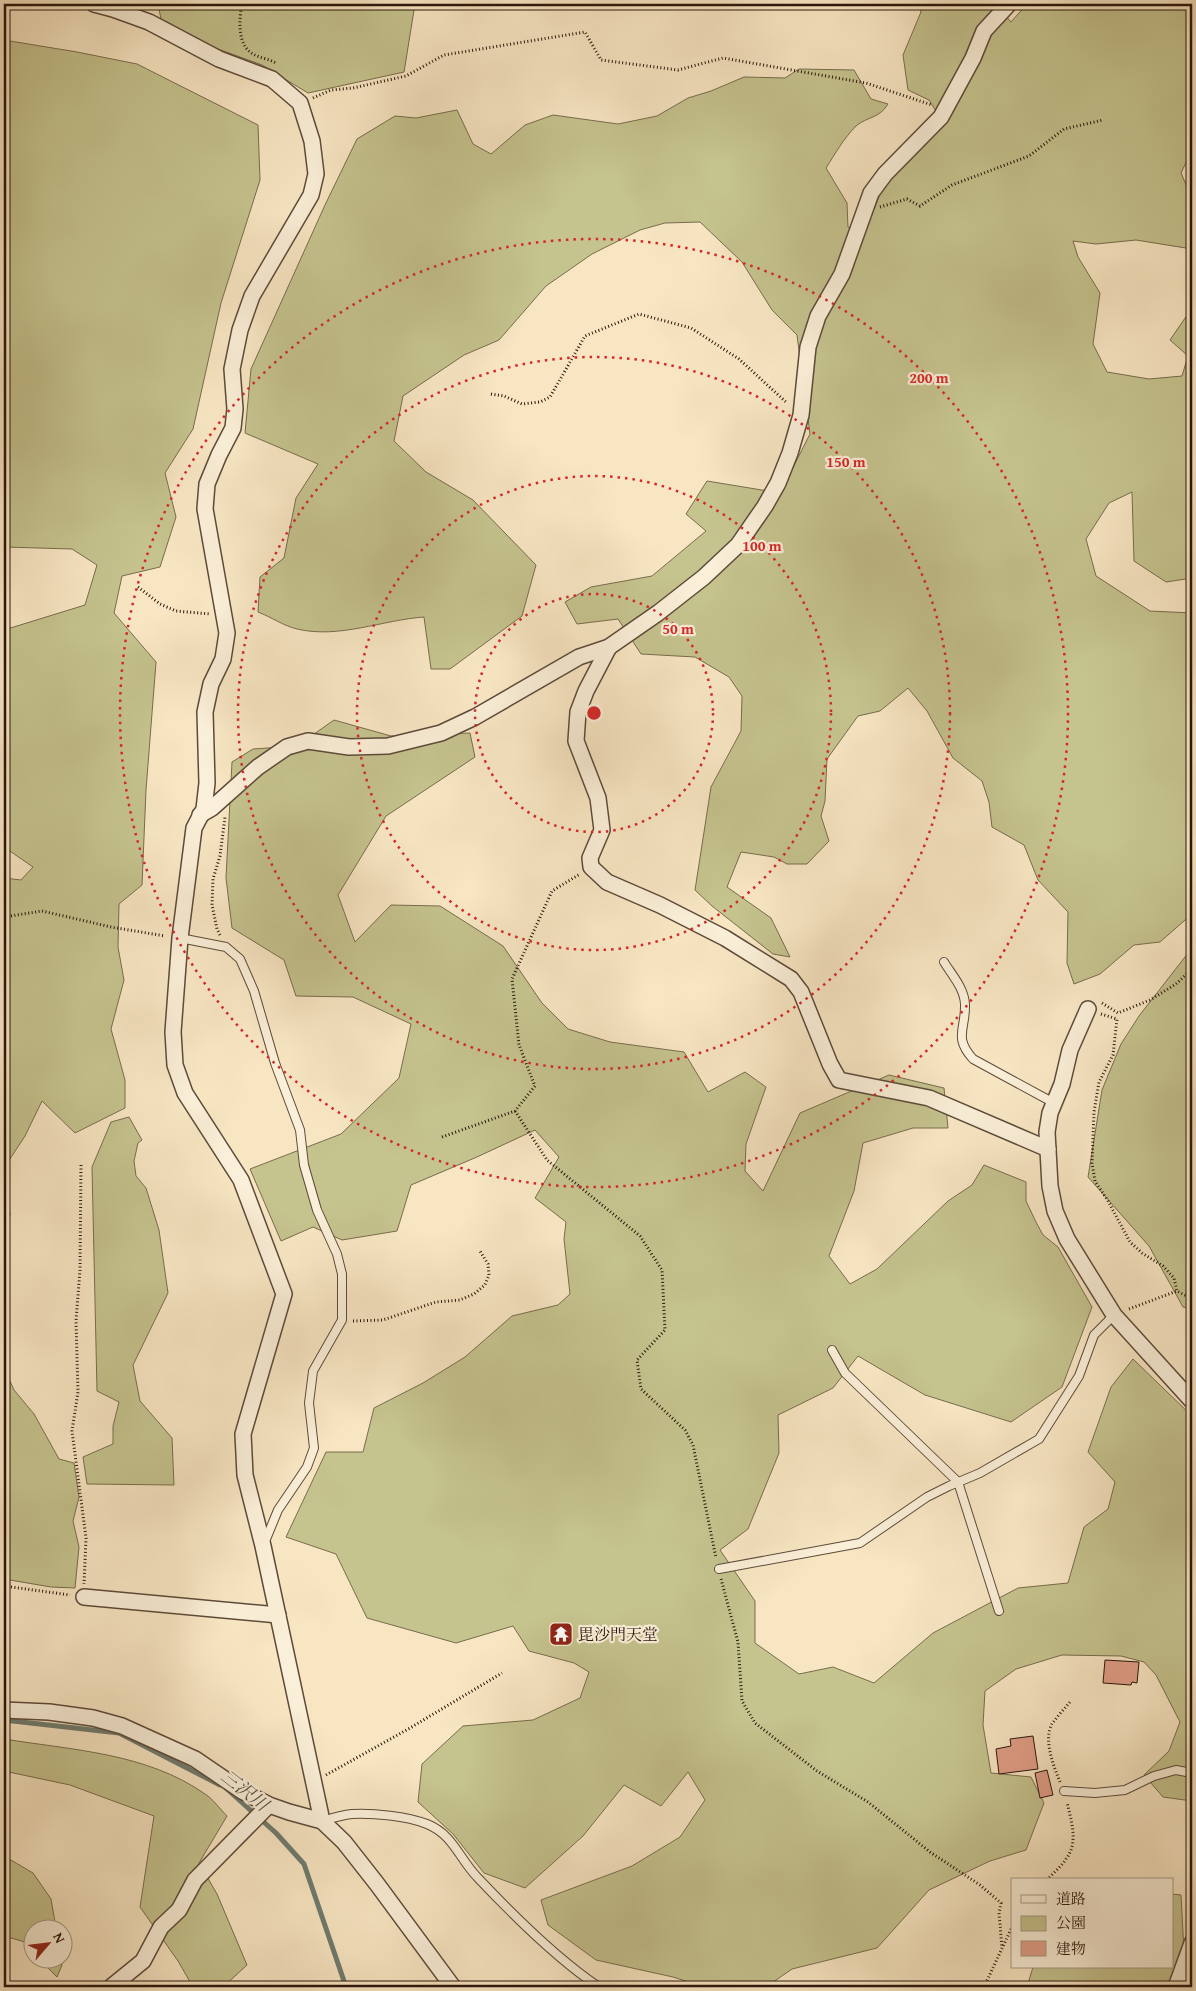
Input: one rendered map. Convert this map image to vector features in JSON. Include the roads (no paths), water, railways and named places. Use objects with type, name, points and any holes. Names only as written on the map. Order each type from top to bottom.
[{"type":"street","points":[[94,4],[149,22],[220,59],[272,79],[300,103],[312,141],[316,174],[311,195],[252,296],[240,330],[232,369],[235,409],[232,428],[207,484],[205,509],[227,633],[224,659],[211,684],[206,712],[207,783],[204,809],[194,828],[180,938],[173,1032],[175,1065],[185,1093],[241,1180],[284,1294],[243,1434],[246,1475],[315,1782],[322,1821]]},
{"type":"street","points":[[200,815],[212,808],[258,767],[287,747],[308,741],[349,747],[388,746],[441,733],[475,718],[578,657],[609,647],[658,613],[704,577],[738,545],[765,506],[778,482],[790,453],[801,415],[808,347],[818,316],[842,274],[871,193],[885,174],[941,117],[973,58],[984,31],[1008,4]]},
{"type":"street","points":[[609,647],[586,691],[578,712],[576,741],[598,798],[602,830],[590,858],[591,867],[607,882],[660,905],[726,938],[791,979],[801,992],[830,1064],[839,1080],[929,1098],[1048,1149]]},
{"type":"street","points":[[1088,1009],[1070,1050],[1047,1132],[1050,1186],[1055,1211],[1067,1239],[1114,1315],[1192,1401]]},
{"type":"street","points":[[84,1596],[278,1615]]},
{"type":"street","points":[[4,1710],[49,1712],[93,1718],[122,1726],[194,1759],[242,1791],[269,1805],[322,1821],[344,1842],[453,1987]]},
{"type":"street","points":[[111,1987],[143,1960],[161,1927],[179,1910],[195,1880],[269,1805]]},
{"type":"street","points":[[1176,1987],[1192,1943]]},
{"type":"lane","points":[[180,938],[226,947],[240,959],[254,991],[275,1063],[300,1130],[304,1165],[316,1210],[337,1254],[342,1274],[342,1320],[313,1371],[309,1403],[314,1448],[307,1467],[278,1510],[263,1546]]},
{"type":"lane","points":[[944,962],[961,988],[965,1004],[961,1035],[964,1049],[974,1059],[1054,1103]]},
{"type":"lane","points":[[718,1569],[860,1543],[927,1498],[980,1473],[1039,1439],[1079,1376],[1094,1335],[1114,1315]]},
{"type":"lane","points":[[832,1350],[845,1373],[958,1482],[999,1611]]},
{"type":"lane","points":[[1064,1791],[1095,1793],[1125,1790],[1154,1776],[1176,1770],[1192,1773]]},
{"type":"lane","points":[[322,1821],[350,1814],[392,1816],[427,1824],[451,1840],[469,1869],[493,1894],[577,1972],[599,1987]]},
{"type":"waterway","name":"三沢川","points":[[4,1720],[119,1733],[220,1785]]},
{"type":"waterway","name":"三沢川","points":[[227,1789],[276,1833],[304,1864],[346,1987]]},
{"type":"place","name":"毘沙門天堂","points":[[561,1634]]}]
